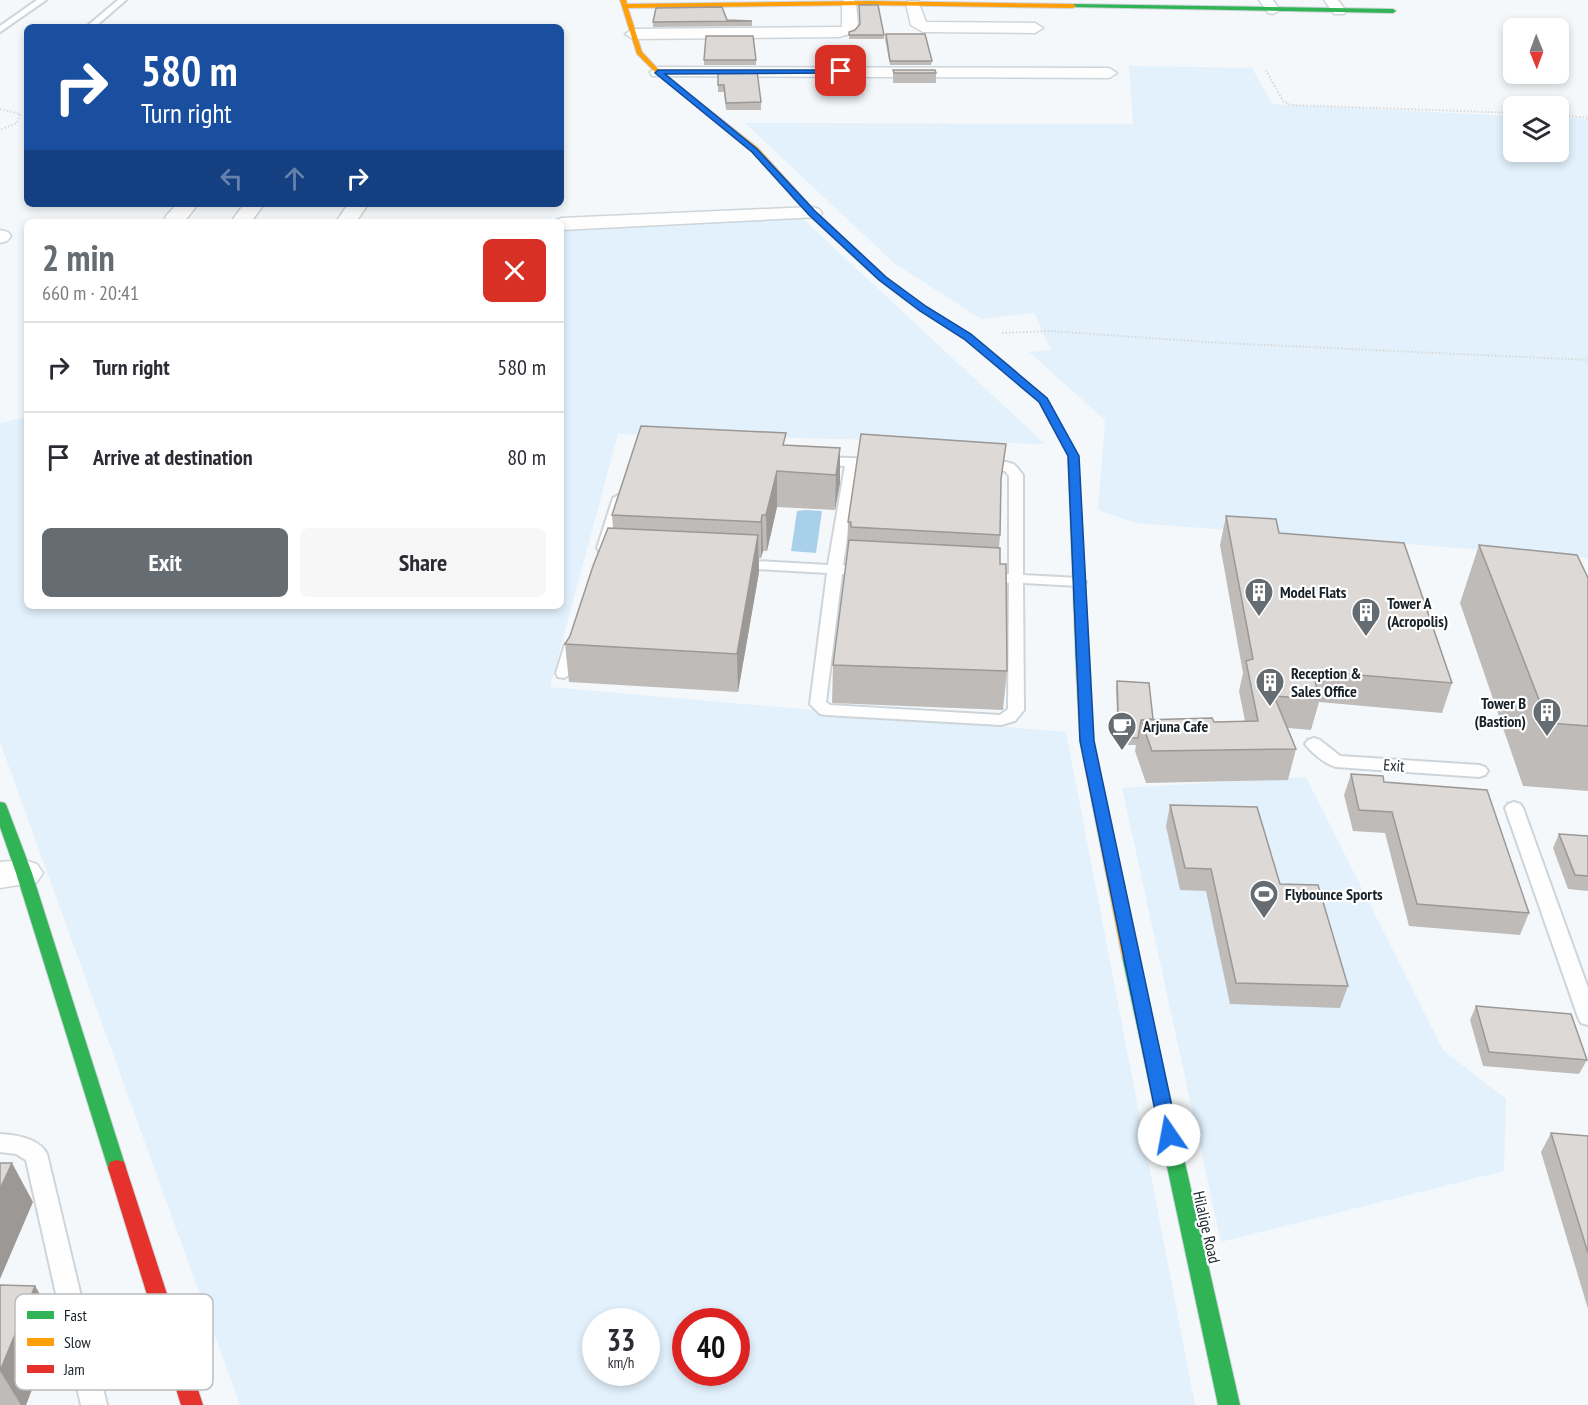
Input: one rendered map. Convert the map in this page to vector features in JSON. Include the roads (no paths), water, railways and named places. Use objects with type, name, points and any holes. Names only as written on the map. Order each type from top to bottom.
[{"type":"street","points":[[633,34],[840,32],[850,27],[849,1]]},
{"type":"street","points":[[624,3],[849,1],[1335,5],[1393,11]]},
{"type":"street","points":[[913,2],[919,25],[923,27],[1035,28]]},
{"type":"street","name":"Hilalige Road","points":[[624,3],[639,53],[658,72],[754,150],[812,213],[883,279],[923,309],[967,336],[1043,400],[1073,456],[1087,741],[1139,1000],[1229,1405]]},
{"type":"street","points":[[658,72],[1109,73]]},
{"type":"street","points":[[174,219],[185,207]]},
{"type":"street","points":[[564,224],[812,213]]},
{"type":"street","points":[[0,807],[12,874],[154,1294]]},
{"type":"street","points":[[187,1390],[192,1405]]},
{"type":"lane","points":[[0,30],[42,0]]},
{"type":"lane","points":[[94,24],[122,0]]},
{"type":"lane","points":[[807,460],[897,463]]},
{"type":"lane","points":[[852,462],[835,569],[818,704],[826,710],[1001,720],[1009,717],[1016,710],[1016,476],[1009,467],[964,466]]},
{"type":"lane","points":[[604,560],[624,483]]},
{"type":"lane","points":[[730,564],[858,570]]},
{"type":"lane","points":[[993,578],[1079,582]]},
{"type":"lane","points":[[564,673],[577,631]]},
{"type":"lane","name":"Exit","points":[[1314,744],[1336,761],[1479,771]]},
{"type":"lane","points":[[1514,808],[1588,1017]]},
{"type":"lane","points":[[0,1143],[19,1145],[36,1154],[68,1294]]},
{"type":"lane","points":[[91,1390],[94,1405]]},
{"type":"water","points":[[797,511],[822,511],[816,553],[791,551]]},
{"type":"place","name":"Model Flats","points":[[1259,618]]},
{"type":"place","name":"Tower A (Acropolis)","points":[[1366,638]]},
{"type":"place","name":"Reception & Sales Office","points":[[1270,708]]},
{"type":"place","name":"Tower B (Bastion)","points":[[1547,738]]},
{"type":"place","name":"Arjuna Cafe","points":[[1122,752]]},
{"type":"place","name":"Flybounce Sports","points":[[1264,920]]}]
